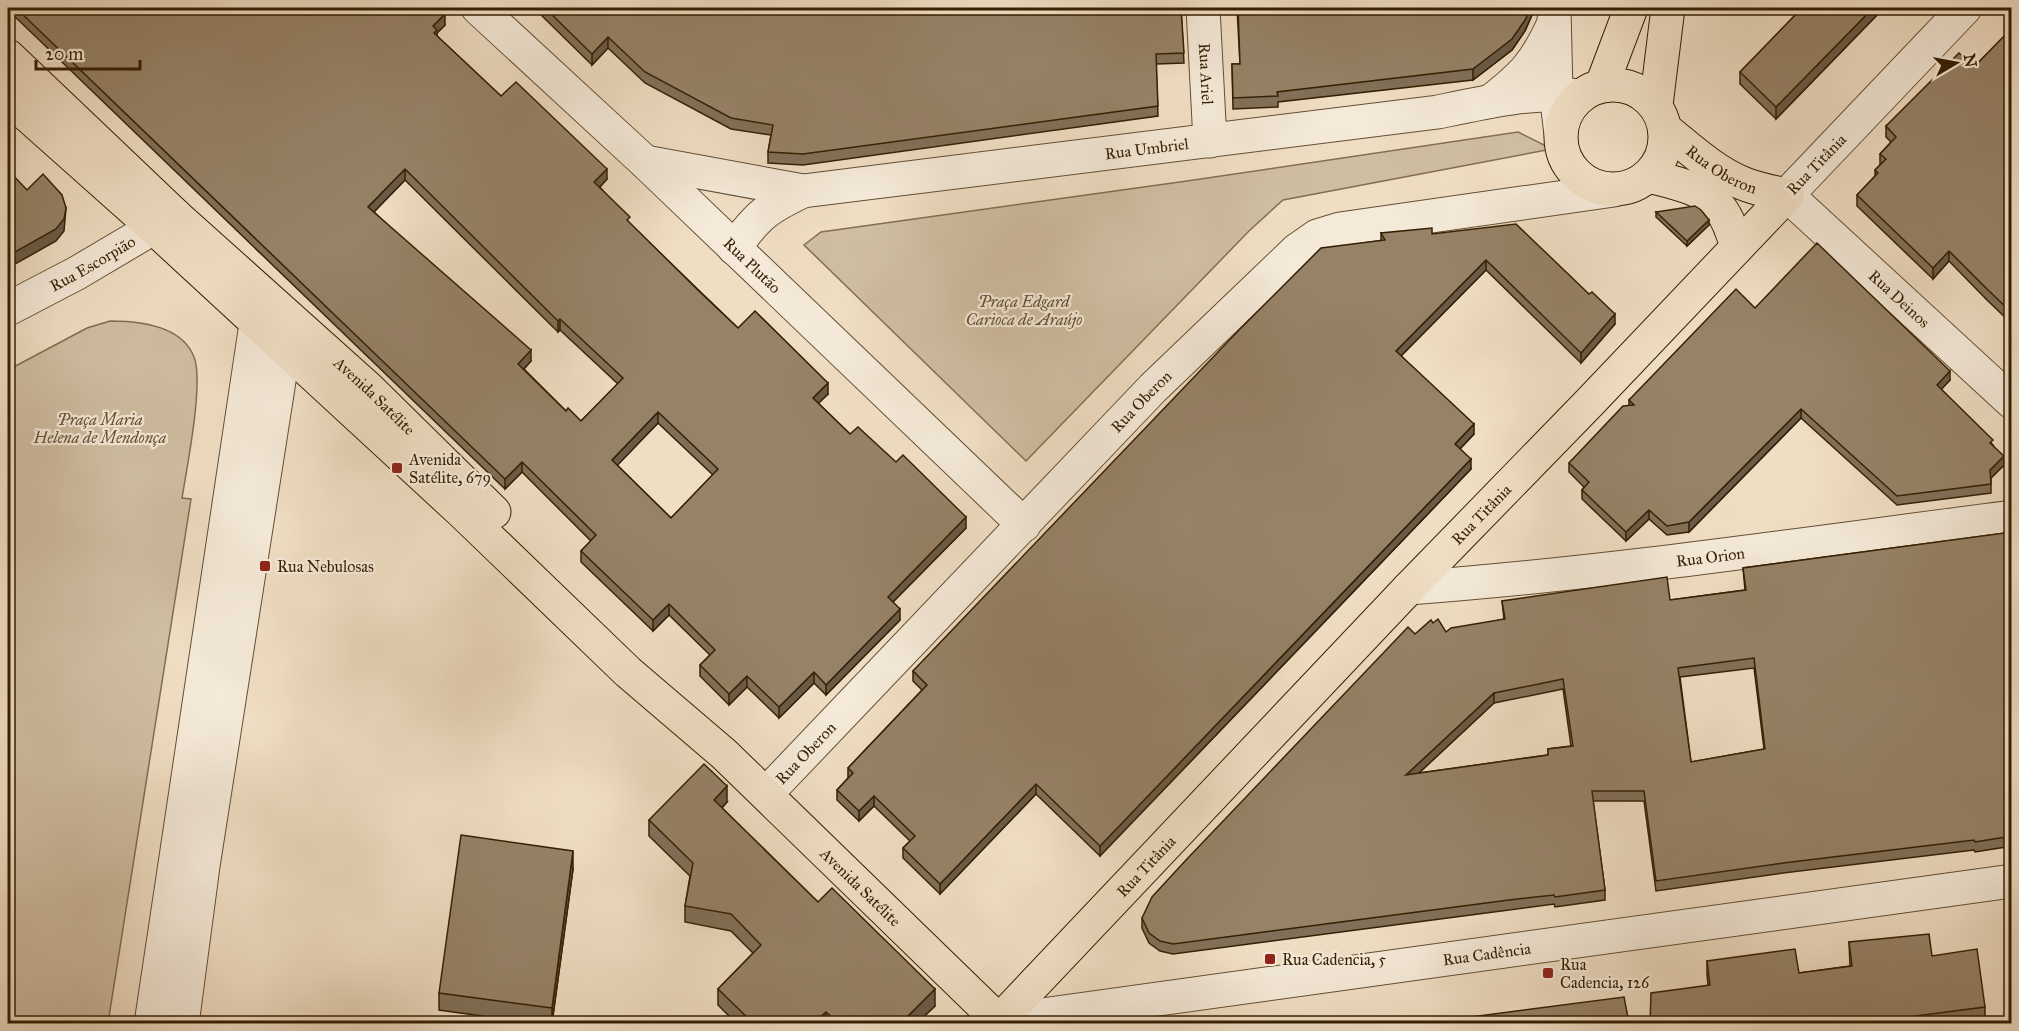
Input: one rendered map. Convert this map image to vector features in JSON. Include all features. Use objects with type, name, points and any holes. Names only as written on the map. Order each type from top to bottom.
[{"type":"main road","points":[[1631,8],[1582,91],[1566,112],[1561,134],[1564,156],[1575,174],[1593,186],[1614,190],[1635,185],[1649,176],[1660,162],[1665,146],[1660,117],[1668,8]]},
{"type":"main road","name":"Avenida Satélite","points":[[8,56],[164,221],[291,337],[463,513],[628,672],[724,754],[998,1022]]},
{"type":"main road","points":[[1582,91],[1617,84],[1632,87],[1645,94],[1660,117]]},
{"type":"main road","name":"Avenida Satélite","points":[[8,98],[164,221]]},
{"type":"main road","name":"Rua Oberon","points":[[1660,117],[1711,164],[1739,182],[1757,189],[1786,195]]},
{"type":"main road","name":"Rua Oberon","points":[[1649,176],[1676,183],[1710,198],[1720,207],[1737,247]]},
{"type":"main road","name":"Rua Titânia","points":[[998,1022],[1409,588],[1599,393],[1786,195]]},
{"type":"street","name":"Rua Plutão","points":[[478,8],[645,162],[1024,525]]},
{"type":"street","name":"Rua Ariel","points":[[1203,8],[1210,141]]},
{"type":"street","name":"Rua Titânia","points":[[1786,195],[1965,8]]},
{"type":"street","name":"Rua Umbriel","points":[[645,162],[803,191],[1438,112],[1491,101],[1582,91],[1564,54],[1554,15]]},
{"type":"street","name":"Rua Umbriel","points":[[1491,101],[1522,76],[1540,52],[1554,15]]},
{"type":"street","name":"Rua Oberon","points":[[766,794],[1153,388],[1297,250],[1317,236],[1340,229],[1614,190]]},
{"type":"street","name":"Rua Umbriel","points":[[734,248],[752,222],[771,206],[803,191]]},
{"type":"street","name":"Rua Deinos","points":[[1786,195],[2012,402]]},
{"type":"street","name":"Rua Escorpião","points":[[8,309],[77,273],[164,221]]},
{"type":"street","points":[[151,1023],[260,309]]},
{"type":"street","points":[[182,1023],[203,866],[291,337]]},
{"type":"street","name":"Rua Orion","points":[[1409,588],[1621,568],[2012,517]]},
{"type":"street","name":"Rua Cadência","points":[[998,1022],[2010,883]]},
{"type":"green space","name":"Praça Edgard Carioca de Araújo","points":[[1518,132],[1552,149],[1283,200],[1249,231],[1026,461],[804,245],[821,232]]},
{"type":"green space","name":"Praça Maria Helena de Mendonça","points":[[110,321],[146,324],[170,332],[180,338],[194,357],[197,369],[196,404],[182,498],[191,499],[108,1023],[8,1023],[8,370],[87,328]]},
{"type":"building","points":[[16,8],[438,8],[445,14],[433,26],[437,30],[434,33],[501,96],[516,82],[607,169],[594,182],[630,217],[627,220],[700,292],[738,328],[755,311],[828,383],[813,398],[850,434],[858,427],[896,462],[903,455],[966,517],[888,597],[900,609],[826,685],[814,672],[779,707],[747,676],[729,694],[700,665],[715,650],[669,604],[653,620],[581,551],[596,535],[522,462],[505,479]],"holes":[[[405,169],[558,321],[560,319],[623,378],[581,421],[568,408],[566,411],[518,364],[531,350],[368,207]],[[658,412],[718,469],[671,518],[612,460]]]},
{"type":"building","points":[[545,8],[1181,8],[1184,53],[1156,54],[1158,106],[803,154],[768,152],[773,125],[731,118],[645,72],[608,37],[592,54]]},
{"type":"building","points":[[1238,8],[1531,8],[1512,39],[1473,69],[1277,92],[1278,96],[1233,98],[1232,64],[1240,64]]},
{"type":"building","points":[[1802,8],[1873,8],[1776,107],[1740,72]]},
{"type":"building","points":[[2012,28],[2012,313],[1949,251],[1933,268],[1857,195],[1878,173],[1875,170],[1886,159],[1880,154],[1896,137],[1886,126],[1959,53],[1974,67]]},
{"type":"building","points":[[8,170],[27,190],[43,174],[62,195],[66,208],[64,219],[56,229],[8,256]]},
{"type":"building","points":[[1695,206],[1709,220],[1687,241],[1656,212]]},
{"type":"building","points":[[1516,224],[1589,294],[1592,292],[1615,314],[1581,353],[1486,260],[1396,351],[1474,424],[1455,444],[1471,459],[1100,846],[1036,784],[940,884],[903,848],[915,836],[874,796],[859,811],[837,790],[853,773],[848,768],[927,685],[913,671],[1240,329],[1321,248],[1385,240],[1381,233],[1432,228],[1432,234]]},
{"type":"building","points":[[1817,243],[1950,371],[1937,385],[1993,440],[1990,443],[2004,456],[1990,470],[1991,484],[1897,496],[1801,409],[1689,522],[1667,526],[1649,510],[1626,532],[1582,490],[1589,482],[1569,463],[1623,406],[1634,405],[1629,400],[1736,289],[1755,308]]},
{"type":"building","points":[[2012,532],[2012,836],[1783,863],[1656,881],[1644,791],[1592,791],[1605,890],[1509,900],[1173,944],[1160,941],[1149,933],[1142,918],[1152,897],[1408,627],[1415,634],[1431,620],[1433,623],[1438,619],[1446,632],[1451,628],[1505,619],[1502,601],[1667,577],[1670,600],[1746,590],[1743,568]],"holes":[[[1754,658],[1765,749],[1691,762],[1678,668]],[[1563,679],[1573,746],[1548,749],[1548,755],[1406,775],[1494,693]]]},
{"type":"building","points":[[704,764],[727,786],[714,800],[818,902],[832,888],[935,989],[901,1023],[838,1023],[826,1012],[814,1023],[753,1023],[718,989],[761,945],[731,914],[685,906],[693,863],[649,820]]},
{"type":"building","points":[[461,835],[573,851],[552,1008],[439,993]]},
{"type":"building","points":[[1929,934],[1932,956],[1977,949],[1985,1007],[1861,1023],[1650,1023],[1651,993],[1710,985],[1707,961],[1795,949],[1799,973],[1852,966],[1849,942]]},
{"type":"building","points":[[1624,997],[1629,1023],[1425,1023]]},
{"type":"building","points":[[1283,1017],[1284,1023],[1226,1023]]},
{"type":"place","name":"Avenida Satélite, 679","points":[[397,468]]},
{"type":"place","name":"Rua Nebulosas","points":[[265,566]]},
{"type":"place","name":"Rua Cadencia, 5","points":[[1270,959]]},
{"type":"place","name":"Rua Cadencia, 126","points":[[1548,973]]}]
